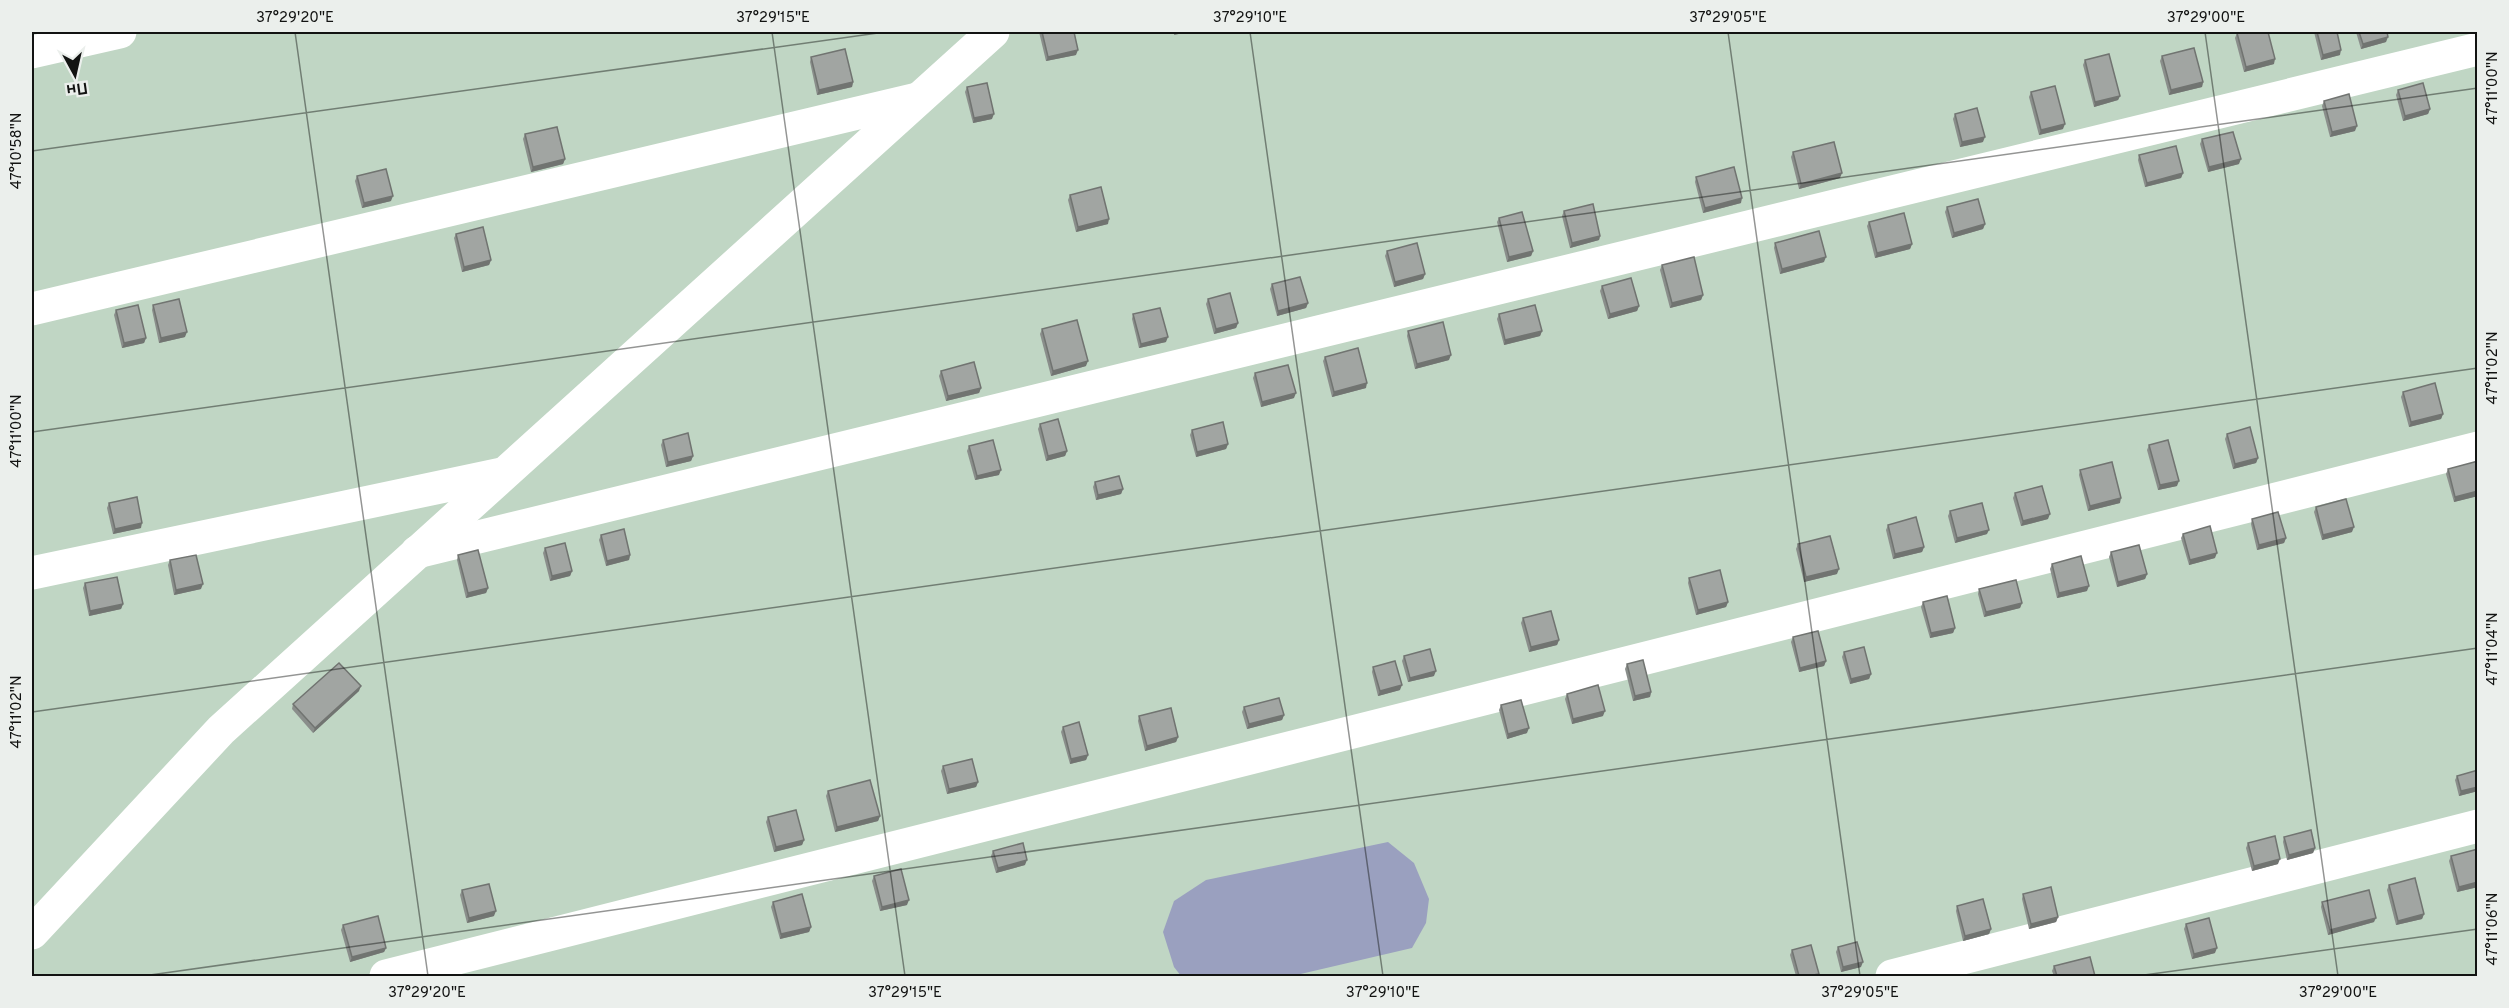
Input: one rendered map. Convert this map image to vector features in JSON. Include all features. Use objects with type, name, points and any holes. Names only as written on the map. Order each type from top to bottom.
[{"type":"lane","points":[[32,52],[120,32]]},
{"type":"lane","points":[[32,933],[221,730],[993,32]]},
{"type":"lane","points":[[417,552],[2478,49]]},
{"type":"lane","points":[[32,309],[919,98]]},
{"type":"lane","points":[[386,976],[2478,448]]},
{"type":"lane","points":[[32,573],[504,474]]},
{"type":"lane","points":[[1892,976],[2478,826]]},
{"type":"green space","points":[[32,32],[2477,32],[2477,976],[32,976]]},
{"type":"water","points":[[1388,842],[1414,863],[1429,899],[1426,923],[1412,948],[1292,976],[1181,976],[1174,967],[1163,932],[1174,901],[1206,880]]},
{"type":"building","points":[[1042,32],[1074,32],[1078,50],[1048,57]]},
{"type":"building","points":[[2268,32],[2275,59],[2246,67],[2237,33]]},
{"type":"building","points":[[2317,32],[2337,32],[2341,50],[2323,55]]},
{"type":"building","points":[[2359,32],[2387,32],[2388,37],[2363,44]]},
{"type":"building","points":[[2194,48],[2203,82],[2171,90],[2162,56]]},
{"type":"building","points":[[845,49],[853,82],[819,90],[811,57]]},
{"type":"building","points":[[2109,54],[2120,96],[2095,102],[2085,60]]},
{"type":"building","points":[[987,83],[994,114],[974,118],[967,87]]},
{"type":"building","points":[[2423,83],[2430,109],[2405,116],[2398,90]]},
{"type":"building","points":[[2055,86],[2065,124],[2041,130],[2031,92]]},
{"type":"building","points":[[2349,94],[2357,126],[2332,132],[2324,101]]},
{"type":"building","points":[[1977,108],[1985,137],[1962,142],[1955,114]]},
{"type":"building","points":[[557,127],[565,159],[533,167],[525,134]]},
{"type":"building","points":[[2233,132],[2241,159],[2209,167],[2202,139]]},
{"type":"building","points":[[1834,142],[1842,173],[1801,184],[1793,152]]},
{"type":"building","points":[[2176,146],[2183,173],[2147,183],[2139,155]]},
{"type":"building","points":[[1734,167],[1742,198],[1705,208],[1696,177]]},
{"type":"building","points":[[386,169],[393,196],[364,203],[357,176]]},
{"type":"building","points":[[1101,187],[1109,219],[1078,227],[1070,195]]},
{"type":"building","points":[[1978,199],[1985,224],[1954,233],[1947,207]]},
{"type":"building","points":[[1593,204],[1600,236],[1572,243],[1564,211]]},
{"type":"building","points":[[1522,212],[1533,251],[1509,257],[1499,218]]},
{"type":"building","points":[[1904,213],[1912,244],[1877,253],[1869,222]]},
{"type":"building","points":[[483,227],[491,260],[464,267],[456,234]]},
{"type":"building","points":[[1819,231],[1826,257],[1782,269],[1775,243]]},
{"type":"building","points":[[1417,243],[1425,274],[1395,282],[1387,251]]},
{"type":"building","points":[[1694,257],[1703,295],[1672,303],[1662,265]]},
{"type":"building","points":[[1300,277],[1308,303],[1278,311],[1272,284]]},
{"type":"building","points":[[1631,278],[1639,306],[1610,314],[1602,286]]},
{"type":"building","points":[[1230,293],[1238,323],[1216,329],[1208,299]]},
{"type":"building","points":[[179,299],[187,332],[161,338],[153,305]]},
{"type":"building","points":[[138,305],[146,338],[124,343],[116,310]]},
{"type":"building","points":[[1535,305],[1542,331],[1505,340],[1499,314]]},
{"type":"building","points":[[1160,308],[1168,337],[1141,344],[1133,314]]},
{"type":"building","points":[[1077,320],[1088,361],[1053,371],[1042,329]]},
{"type":"building","points":[[1443,322],[1451,355],[1417,364],[1408,331]]},
{"type":"building","points":[[1358,348],[1367,383],[1334,392],[1325,357]]},
{"type":"building","points":[[974,362],[981,388],[948,396],[941,371]]},
{"type":"building","points":[[1288,365],[1296,393],[1262,402],[1255,373]]},
{"type":"building","points":[[2435,383],[2443,414],[2411,422],[2403,392]]},
{"type":"building","points":[[1058,419],[1067,451],[1048,456],[1040,424]]},
{"type":"building","points":[[1223,422],[1228,444],[1197,452],[1192,430]]},
{"type":"building","points":[[2250,427],[2258,458],[2235,464],[2227,434]]},
{"type":"building","points":[[688,433],[693,456],[668,462],[663,440]]},
{"type":"building","points":[[993,440],[1001,470],[977,476],[969,446]]},
{"type":"building","points":[[2168,440],[2179,481],[2160,485],[2149,445]]},
{"type":"building","points":[[2478,461],[2478,491],[2455,497],[2448,469]]},
{"type":"building","points":[[2112,462],[2121,498],[2090,506],[2080,470]]},
{"type":"building","points":[[1119,476],[1123,489],[1098,495],[1095,482]]},
{"type":"building","points":[[2042,486],[2050,514],[2023,521],[2015,493]]},
{"type":"building","points":[[137,497],[142,523],[115,529],[109,503]]},
{"type":"building","points":[[2346,499],[2354,527],[2323,535],[2316,507]]},
{"type":"building","points":[[1982,503],[1989,530],[1957,538],[1950,511]]},
{"type":"building","points":[[2278,512],[2286,538],[2259,545],[2252,519]]},
{"type":"building","points":[[1916,517],[1924,547],[1895,554],[1888,525]]},
{"type":"building","points":[[2210,526],[2217,553],[2190,560],[2183,534]]},
{"type":"building","points":[[624,529],[630,555],[607,561],[601,535]]},
{"type":"building","points":[[1830,536],[1839,569],[1806,577],[1798,544]]},
{"type":"building","points":[[565,543],[572,571],[552,576],[545,548]]},
{"type":"building","points":[[2139,545],[2147,574],[2118,582],[2111,552]]},
{"type":"building","points":[[478,550],[488,588],[468,593],[458,555]]},
{"type":"building","points":[[196,555],[203,584],[176,590],[170,560]]},
{"type":"building","points":[[2081,556],[2089,586],[2059,593],[2052,564]]},
{"type":"building","points":[[1720,570],[1728,602],[1698,610],[1689,578]]},
{"type":"building","points":[[117,577],[123,604],[90,611],[85,583]]},
{"type":"building","points":[[2016,580],[2022,603],[1986,612],[1979,589]]},
{"type":"building","points":[[1947,596],[1955,628],[1931,633],[1923,602]]},
{"type":"building","points":[[1551,611],[1559,640],[1531,647],[1523,618]]},
{"type":"building","points":[[1818,631],[1826,661],[1800,668],[1793,637]]},
{"type":"building","points":[[1864,647],[1871,674],[1851,679],[1844,652]]},
{"type":"building","points":[[1430,649],[1436,671],[1410,678],[1404,656]]},
{"type":"building","points":[[1643,660],[1651,692],[1635,696],[1627,664]]},
{"type":"building","points":[[1395,661],[1402,685],[1380,691],[1373,667]]},
{"type":"building","points":[[339,663],[361,686],[315,728],[293,704]]},
{"type":"building","points":[[1598,685],[1605,711],[1573,719],[1567,694]]},
{"type":"building","points":[[1279,698],[1284,715],[1249,724],[1244,707]]},
{"type":"building","points":[[1521,700],[1529,728],[1508,734],[1501,705]]},
{"type":"building","points":[[1171,708],[1178,737],[1147,746],[1139,716]]},
{"type":"building","points":[[1079,722],[1088,755],[1071,759],[1063,727]]},
{"type":"building","points":[[972,759],[978,782],[949,789],[943,766]]},
{"type":"building","points":[[2478,770],[2478,787],[2461,791],[2457,776]]},
{"type":"building","points":[[870,780],[880,816],[837,827],[828,791]]},
{"type":"building","points":[[796,810],[804,840],[776,847],[768,817]]},
{"type":"building","points":[[2311,830],[2315,848],[2289,855],[2284,837]]},
{"type":"building","points":[[2275,836],[2280,859],[2254,866],[2248,843]]},
{"type":"building","points":[[1023,843],[1027,860],[998,868],[993,851]]},
{"type":"building","points":[[2478,849],[2478,882],[2459,887],[2451,856]]},
{"type":"building","points":[[901,869],[909,900],[882,907],[874,876]]},
{"type":"building","points":[[2415,878],[2424,914],[2398,921],[2389,885]]},
{"type":"building","points":[[489,884],[496,911],[469,918],[462,890]]},
{"type":"building","points":[[2051,887],[2058,917],[2031,924],[2023,894]]},
{"type":"building","points":[[2369,890],[2376,918],[2330,930],[2322,902]]},
{"type":"building","points":[[802,894],[811,927],[781,934],[773,902]]},
{"type":"building","points":[[1983,899],[1991,929],[1965,936],[1957,906]]},
{"type":"building","points":[[378,916],[386,948],[352,957],[343,925]]},
{"type":"building","points":[[2209,918],[2217,948],[2194,954],[2186,924]]},
{"type":"building","points":[[1857,942],[1863,962],[1843,967],[1838,947]]},
{"type":"building","points":[[1811,945],[1819,974],[1799,976],[1792,950]]},
{"type":"building","points":[[2090,957],[2095,976],[2057,976],[2054,966]]}]
